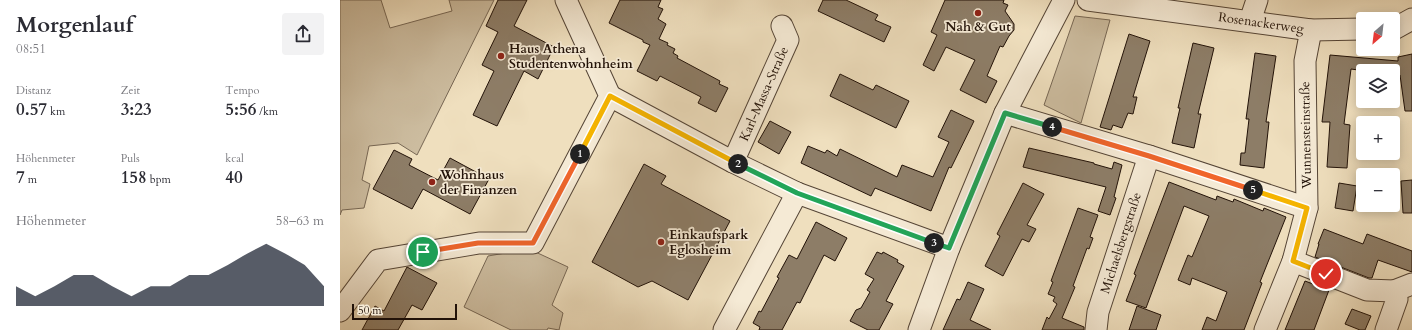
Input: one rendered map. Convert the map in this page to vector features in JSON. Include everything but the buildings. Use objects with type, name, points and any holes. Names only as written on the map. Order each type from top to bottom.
[{"type":"street","points":[[566,0],[610,96],[733,162],[797,193],[949,248]]},
{"type":"street","points":[[919,330],[949,248],[1005,113],[1064,0]]},
{"type":"street","name":"Rosenackerweg","points":[[1088,0],[1311,30],[1356,29]]},
{"type":"street","points":[[1250,21],[1257,0]]},
{"type":"street","points":[[1400,30],[1412,19]]},
{"type":"street","name":"Karl-Massa-Straße","points":[[733,162],[788,40],[782,26]]},
{"type":"street","name":"Wunnensteinstraße","points":[[1265,330],[1293,261],[1307,208],[1305,61],[1311,30]]},
{"type":"street","points":[[340,311],[378,260],[478,243],[533,243],[610,96]]},
{"type":"street","points":[[1005,113],[1149,156],[1307,208]]},
{"type":"street","name":"Michaelsbergstraße","points":[[1096,330],[1098,312],[1149,156]]},
{"type":"street","points":[[724,330],[797,193]]},
{"type":"street","points":[[1293,261],[1367,290],[1403,287]]},
{"type":"street","points":[[1386,330],[1403,287]]},
{"type":"shaded area","points":[[340,0],[381,0],[390,28],[452,11],[449,0],[494,0],[417,155],[398,143],[369,146],[362,180],[370,184],[364,208],[342,210],[340,215]]},
{"type":"shaded area","points":[[1075,16],[1110,20],[1081,123],[1044,105]]},
{"type":"shaded area","points":[[529,249],[568,267],[552,305],[563,313],[559,330],[548,328],[547,330],[511,330],[464,307],[488,256]]},
{"type":"place","name":"Nah & Gut","points":[[978,13]]},
{"type":"place","name":"Haus Athena Studentenwohnheim","points":[[501,56]]},
{"type":"place","name":"Wohnhaus der Finanzen","points":[[432,182]]},
{"type":"place","name":"Einkaufspark Eglosheim","points":[[661,242]]},
{"type":"route","points":[[423,252],[478,243],[533,243],[610,96],[733,162],[797,193],[949,248],[1005,113],[1149,156],[1307,208],[1293,261],[1326,274]]}]
